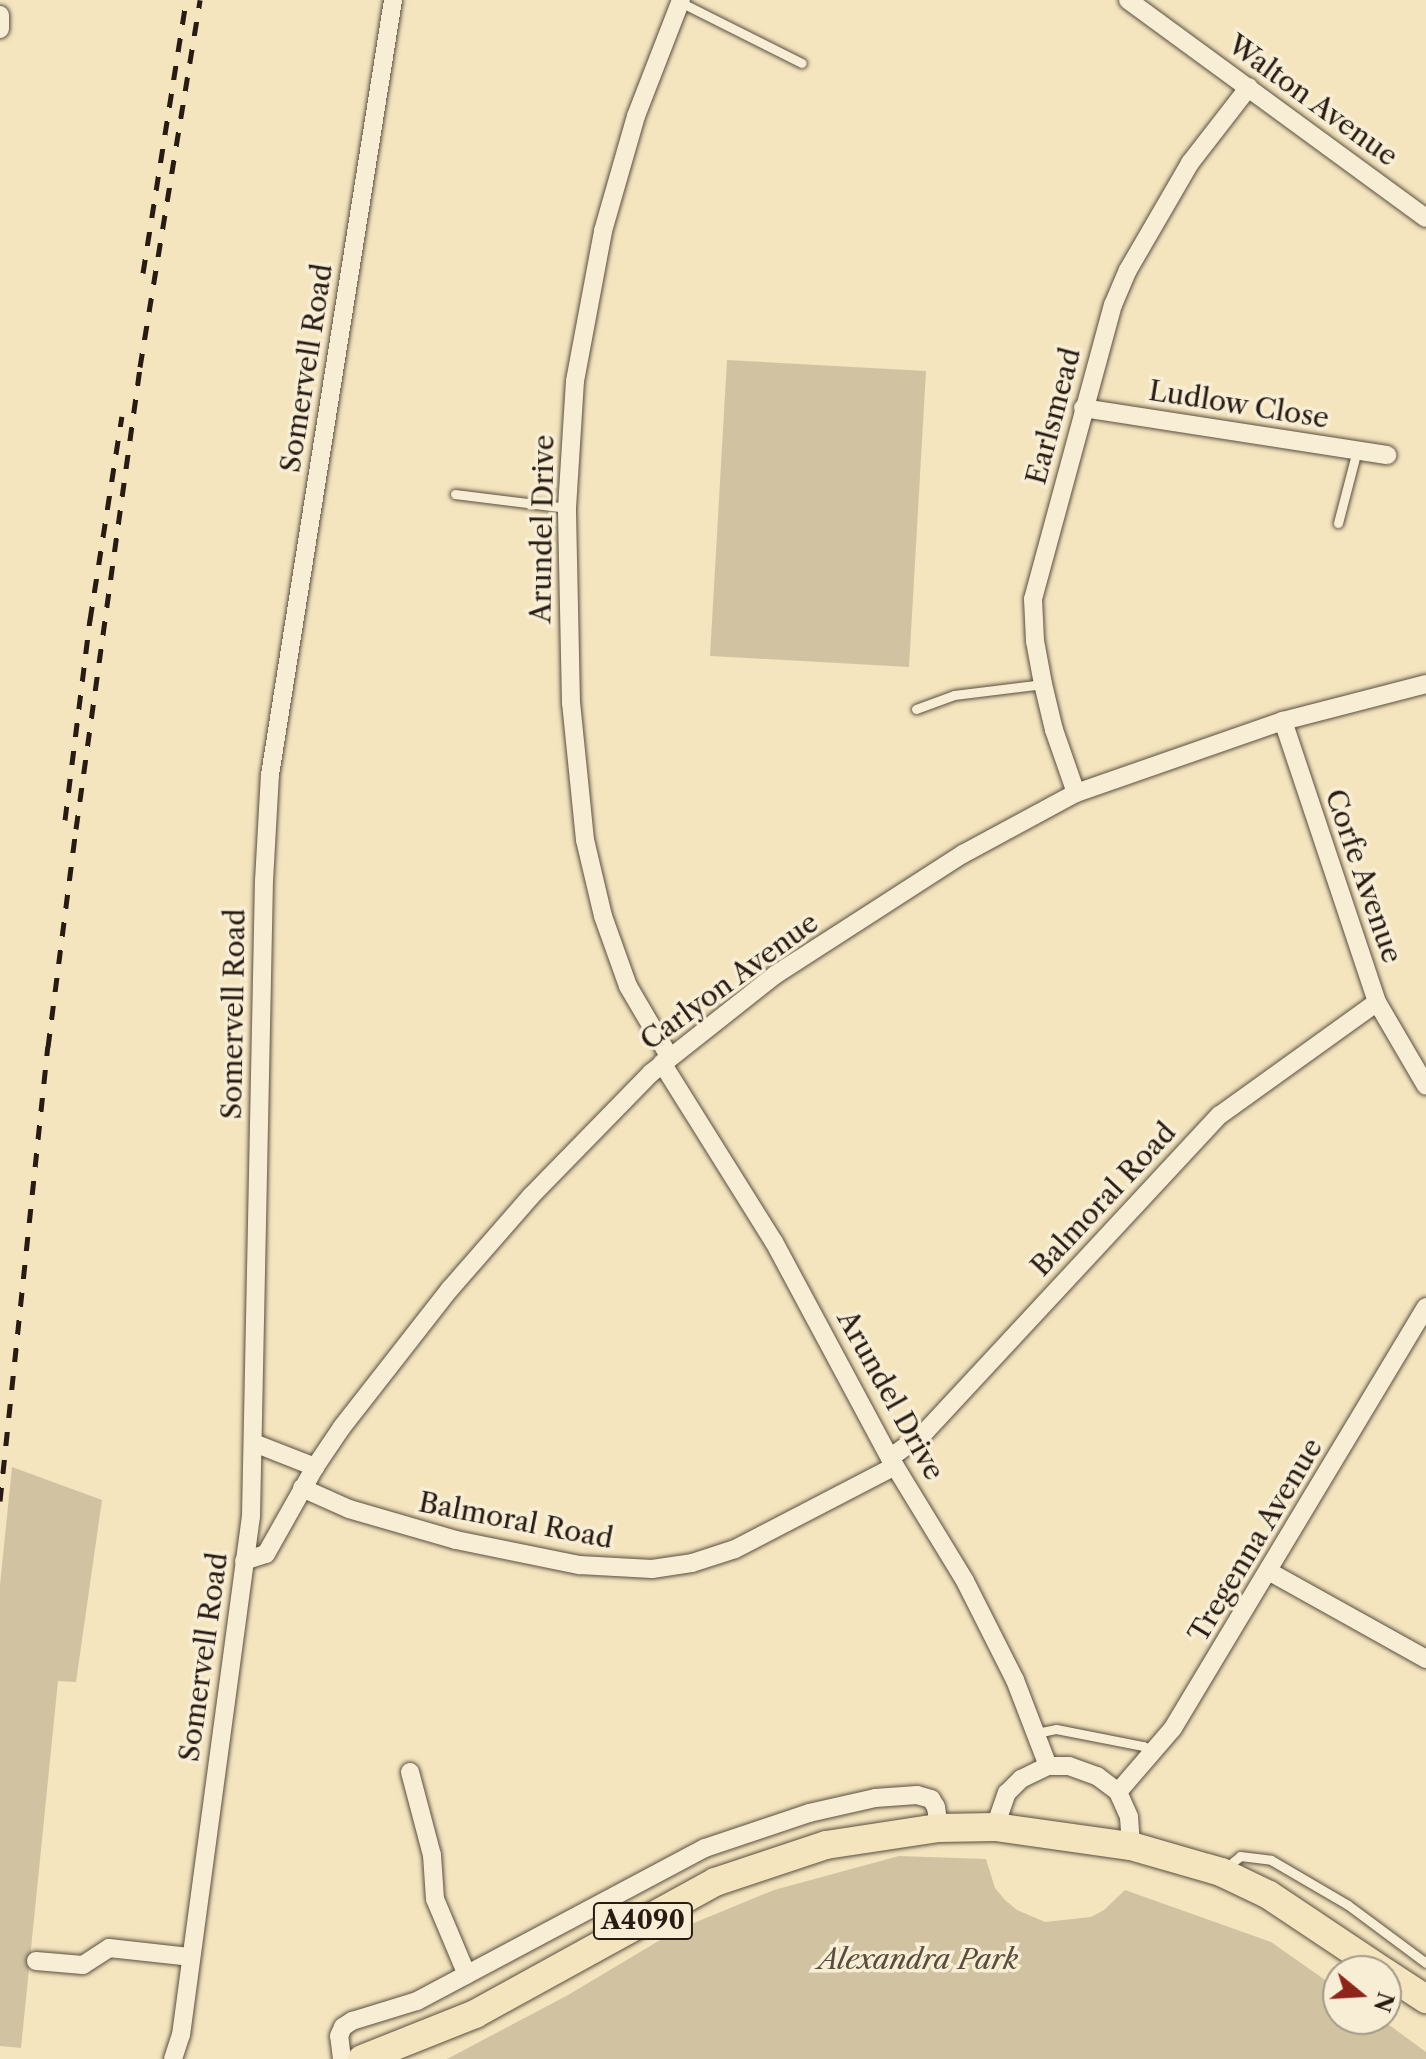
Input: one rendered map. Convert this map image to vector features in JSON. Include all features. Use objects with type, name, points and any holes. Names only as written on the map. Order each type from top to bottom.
[{"type":"main road","name":"A4090","points":[[362,2059],[475,2014],[715,1882],[826,1845],[939,1828],[995,1827],[1131,1846],[1221,1872],[1269,1895],[1359,1955]]},
{"type":"main road","name":"A4090","points":[[1402,1983],[1426,1999]]},
{"type":"street","name":"Somervell Road","points":[[173,2059],[181,2035],[244,1561],[254,1443],[264,881],[270,775],[393,0]]},
{"type":"street","name":"Walton Avenue","points":[[1128,0],[1426,218]]},
{"type":"street","name":"Arundel Drive","points":[[681,1],[636,116],[603,231],[575,381],[567,508],[569,661],[575,762],[585,840],[603,916],[628,986],[666,1060],[774,1242],[893,1462],[984,1617],[1048,1766]]},
{"type":"street","name":"Earlsmead","points":[[1076,793],[1054,730],[1043,684],[1035,641],[1033,599],[1113,305],[1128,270],[1190,163],[1249,87]]},
{"type":"street","name":"Ludlow Close","points":[[1083,408],[1387,455]]},
{"type":"street","name":"Carlyon Avenue","points":[[244,1561],[266,1554],[315,1467],[450,1289],[531,1196],[666,1060],[775,975],[963,854],[1076,793],[1283,721],[1426,684]]},
{"type":"street","name":"Corfe Avenue","points":[[1283,721],[1377,1002],[1426,1086]]},
{"type":"street","name":"Balmoral Road","points":[[302,1488],[381,1520],[471,1543],[579,1565],[652,1569],[692,1563],[735,1549],[893,1462],[925,1432],[1220,1115],[1377,1002]]},
{"type":"street","name":"Tregenna Avenue","points":[[1118,1792],[1155,1752],[1270,1572],[1426,1307]]},
{"type":"street","points":[[254,1443],[315,1467]]},
{"type":"street","points":[[1270,1572],[1426,1659]]},
{"type":"street","points":[[995,1827],[1007,1793],[1021,1779],[1048,1766],[1086,1770],[1118,1792],[1129,1817],[1131,1846]]},
{"type":"street","points":[[410,1772],[432,1855],[435,1899],[467,1975]]},
{"type":"street","points":[[342,2059],[339,2036],[343,2027],[417,2001],[705,1848],[772,1824],[846,1803],[917,1795],[931,1799],[936,1807],[939,1828]]},
{"type":"street","points":[[36,1961],[83,1965],[109,1948],[190,1957]]},
{"type":"street","name":"Somervell Road","points":[[181,2035],[188,2059]]},
{"type":"lane","points":[[681,1],[802,63]]},
{"type":"lane","points":[[1338,523],[1357,450]]},
{"type":"lane","points":[[455,494],[567,508]]},
{"type":"lane","points":[[916,709],[954,695],[1043,684]]},
{"type":"lane","points":[[1036,1733],[1056,1729],[1143,1746],[1155,1752]]},
{"type":"lane","points":[[1221,1872],[1240,1856],[1271,1860],[1348,1905],[1426,1963]]},
{"type":"green space","points":[[727,360],[926,371],[909,667],[710,656]]},
{"type":"green space","points":[[12,1467],[102,1500],[76,1682],[58,1681],[21,2048],[0,2046],[0,1585]]},
{"type":"green space","name":"Alexandra Park","points":[[899,1856],[986,1859],[995,1888],[1005,1900],[1017,1910],[1045,1922],[1091,1917],[1104,1910],[1125,1890],[1271,1942],[1322,1978],[1322,2035],[1402,2034],[1426,2052],[1426,2059],[447,2059],[568,1995],[677,1930],[774,1890]]},
{"type":"railway","points":[[143,273],[186,0]]},
{"type":"railway","points":[[0,1501],[48,1047],[76,829],[140,367],[200,0]]},
{"type":"railway","points":[[65,820],[90,620],[122,416]]}]
